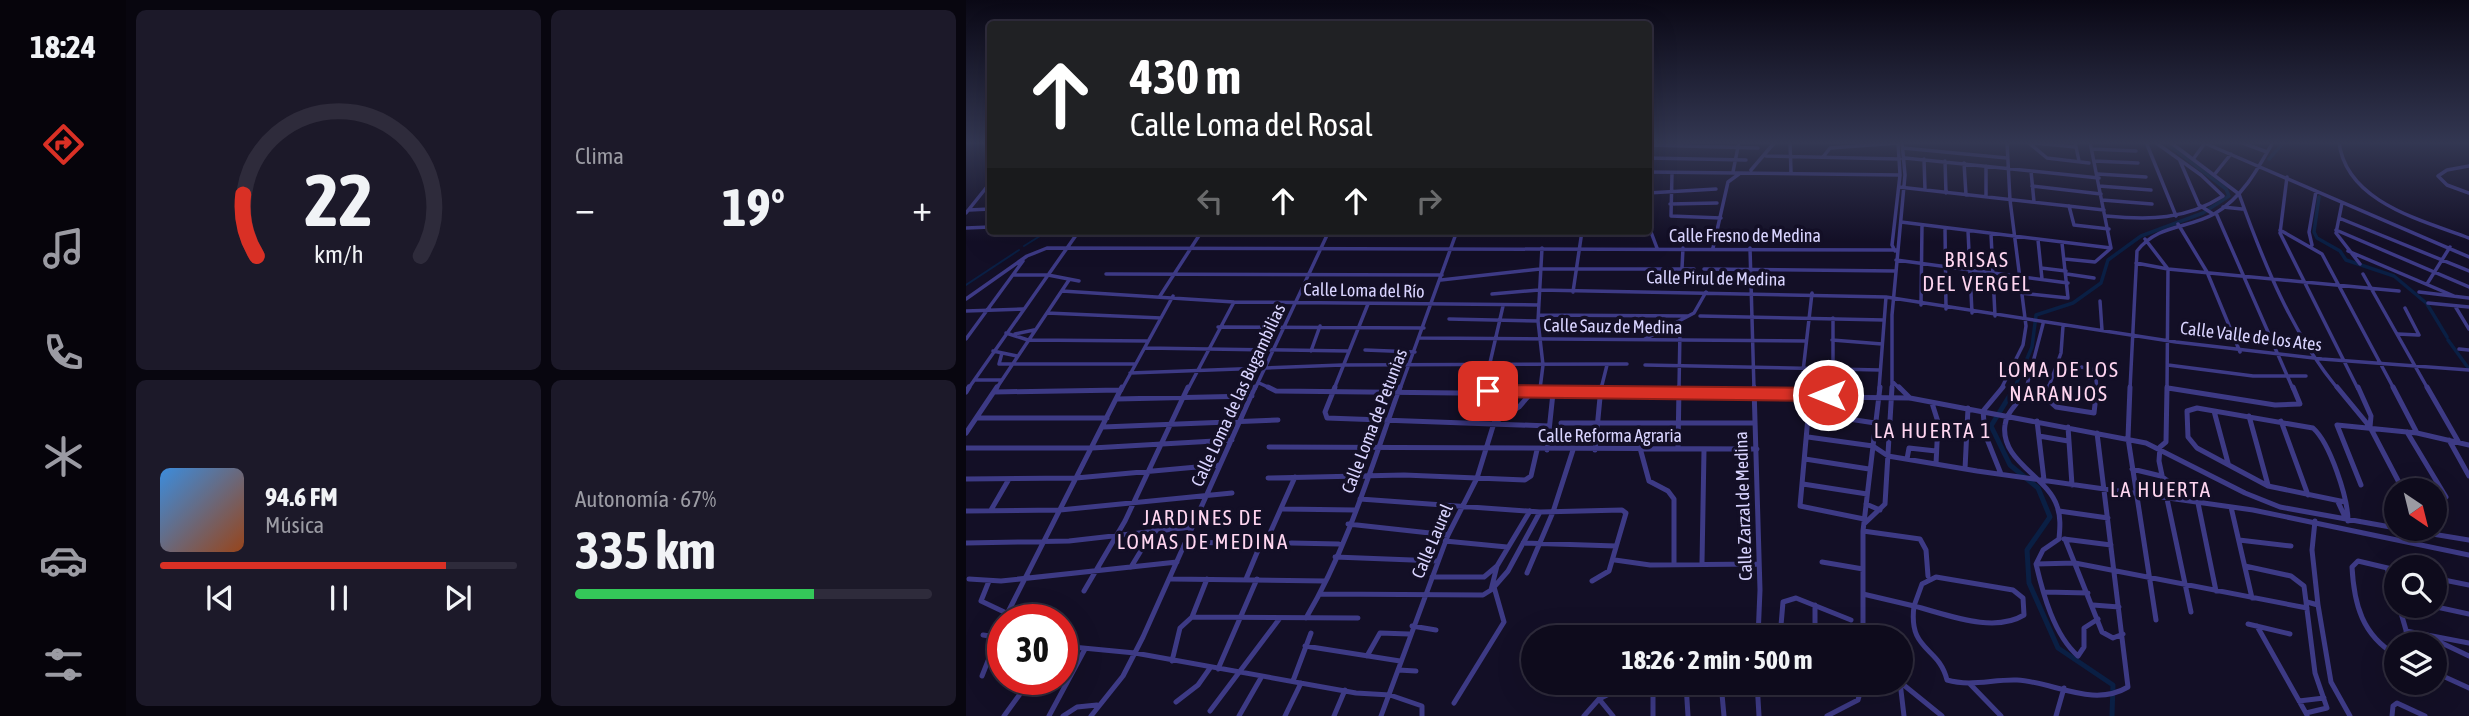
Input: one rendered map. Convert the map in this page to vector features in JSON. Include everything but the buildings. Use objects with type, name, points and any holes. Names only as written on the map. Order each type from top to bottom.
[{"type":"street","points":[[1672,175],[1671,216],[1721,218]]},
{"type":"street","points":[[1713,248],[1730,179],[1738,175]]},
{"type":"street","points":[[1864,525],[1885,504],[1893,397],[1893,298],[1900,175]]},
{"type":"street","points":[[1895,251],[1901,222],[1901,175]]},
{"type":"street","points":[[1925,175],[1925,190]]},
{"type":"street","points":[[1945,175],[1946,192]]},
{"type":"street","points":[[1965,175],[1966,194]]},
{"type":"street","points":[[1986,175],[1986,197]]},
{"type":"street","points":[[2001,475],[1985,434],[1985,411],[2007,382],[2022,345],[2027,322],[2020,293],[2008,175]]},
{"type":"street","points":[[2031,175],[2034,202]]},
{"type":"street","points":[[2090,175],[2146,177]]},
{"type":"street","points":[[2160,175],[2176,216]]},
{"type":"street","points":[[2168,388],[2256,403],[2299,406],[2214,214],[2203,209],[2187,175]]},
{"type":"street","points":[[2106,216],[2149,221],[2203,209],[2223,194],[2199,175]]},
{"type":"street","points":[[2215,175],[2239,194],[2242,209],[2311,357],[2370,427],[2397,478]]},
{"type":"street","points":[[2156,620],[2128,438],[2137,251],[2145,239],[2178,224],[2214,214],[2239,194],[2252,175]]},
{"type":"street","points":[[2283,175],[2469,256]]},
{"type":"street","points":[[2352,175],[2374,197],[2469,237]]},
{"type":"street","points":[[2439,175],[2447,185],[2469,193]]},
{"type":"street","points":[[2098,176],[2111,248]]},
{"type":"street","points":[[2287,177],[2279,229],[2370,412],[2370,427]]},
{"type":"street","points":[[2032,186],[2151,204]]},
{"type":"street","points":[[2099,186],[2151,190]]},
{"type":"street","points":[[967,211],[987,187]]},
{"type":"street","points":[[1901,187],[2104,210]]},
{"type":"street","points":[[1652,192],[1716,189]]},
{"type":"street","points":[[2313,246],[2309,232],[2316,191]]},
{"type":"street","points":[[1670,204],[1717,203]]},
{"type":"street","points":[[2342,203],[2336,230],[2348,251],[2360,264]]},
{"type":"street","points":[[2069,206],[2074,225],[2109,229]]},
{"type":"street","points":[[2223,206],[2242,209]]},
{"type":"street","points":[[967,211],[987,209]]},
{"type":"street","points":[[2339,218],[2469,271]]},
{"type":"street","points":[[1901,222],[2111,248]]},
{"type":"street","points":[[2178,224],[2207,272],[2240,352]]},
{"type":"street","points":[[1921,305],[1922,225]]},
{"type":"street","points":[[966,228],[987,227]]},
{"type":"street","points":[[1945,228],[1946,309]]},
{"type":"street","points":[[2279,229],[2313,246],[2322,254],[2417,433]]},
{"type":"street","points":[[2336,230],[2469,287]]},
{"type":"street","points":[[1652,231],[1657,248]]},
{"type":"street","points":[[1968,231],[1972,313]]},
{"type":"street","points":[[1991,234],[1995,316]]},
{"type":"street","points":[[966,392],[1076,235]]},
{"type":"street","points":[[1160,296],[1200,235]]},
{"type":"street","name":"Calle Loma de las Bugambilias","points":[[1091,716],[1097,705],[1123,676],[1135,653],[1327,235]]},
{"type":"street","name":"Calle Loma de Petunias","points":[[1306,618],[1320,594],[1360,499],[1411,365],[1456,235]]},
{"type":"street","points":[[1573,292],[1582,235]]},
{"type":"street","points":[[2145,239],[2168,269],[2166,443],[2160,447]]},
{"type":"street","points":[[2038,240],[2042,279]]},
{"type":"street","points":[[2020,293],[2065,299],[2069,296],[2062,243]]},
{"type":"street","name":"Calle Fresno de Medina","points":[[966,299],[1027,256],[1047,248],[1066,247],[1750,248],[1895,251]]},
{"type":"street","points":[[1540,392],[1544,365],[1538,318],[1542,248]]},
{"type":"street","points":[[1682,268],[1683,248]]},
{"type":"street","name":"Calle Zarzal de Medina","points":[[1750,248],[1752,395],[1757,449],[1758,625]]},
{"type":"street","points":[[2064,259],[2094,262],[2111,248]]},
{"type":"street","points":[[2427,284],[2450,248]]},
{"type":"street","points":[[2348,251],[2454,296]]},
{"type":"street","points":[[966,340],[1027,256]]},
{"type":"street","points":[[1896,260],[2068,283]]},
{"type":"street","points":[[2136,263],[2168,269],[2399,291]]},
{"type":"street","points":[[2041,268],[2094,278]]},
{"type":"street","points":[[1106,274],[1441,277],[1540,269],[1694,269]]},
{"type":"street","points":[[1704,269],[1896,271]]},
{"type":"street","points":[[2363,274],[2459,442]]},
{"type":"street","points":[[1013,275],[1048,275],[1079,281]]},
{"type":"street","points":[[966,433],[1069,280]]},
{"type":"street","name":"Calle Pirul de Medina","points":[[1492,294],[1539,290],[1812,293],[1886,297],[1972,313]]},
{"type":"street","name":"Calle Loma del Río","points":[[1062,291],[1296,304],[1539,305]]},
{"type":"street","points":[[1639,340],[1688,316],[1700,306],[1706,292]]},
{"type":"street","points":[[2420,292],[2469,298]]},
{"type":"street","points":[[1801,395],[1807,317],[1812,293]]},
{"type":"street","points":[[1012,604],[1121,390],[1173,296]]},
{"type":"street","points":[[1863,625],[1864,525],[1880,383],[1886,297]]},
{"type":"street","points":[[2101,301],[2102,330]]},
{"type":"street","points":[[1084,591],[1116,536],[1196,370],[1234,302]]},
{"type":"street","points":[[2428,303],[2469,307]]},
{"type":"street","points":[[1368,304],[1331,391],[1325,415],[1332,418],[1549,426]]},
{"type":"street","points":[[1484,391],[1503,306]]},
{"type":"street","points":[[2454,306],[2469,329]]},
{"type":"street","points":[[2398,334],[2419,335],[2405,307]]},
{"type":"street","points":[[966,311],[1023,309]]},
{"type":"street","points":[[1047,313],[1161,318]]},
{"type":"street","name":"Calle Valle de los Ates","points":[[1972,313],[2131,334],[2240,352],[2469,370]]},
{"type":"street","points":[[1449,320],[1688,316]]},
{"type":"street","points":[[1700,316],[1884,320]]},
{"type":"street","points":[[1833,318],[1833,368]]},
{"type":"street","points":[[2040,324],[2039,346],[2024,394],[2004,415],[2005,435],[2014,457],[2044,481]]},
{"type":"street","points":[[1311,351],[1320,326]]},
{"type":"street","points":[[2058,362],[2095,370],[2098,377],[2092,414],[2048,402],[2046,394],[2058,362],[2063,326]]},
{"type":"street","points":[[1218,327],[1424,328]]},
{"type":"street","points":[[1678,449],[1676,422],[1680,329]]},
{"type":"street","points":[[1013,335],[1035,330]]},
{"type":"street","points":[[1006,333],[1028,340],[1149,341]]},
{"type":"street","name":"Calle Sauz de Medina","points":[[1420,338],[1805,341]]},
{"type":"street","points":[[1832,340],[1882,344]]},
{"type":"street","points":[[1144,348],[1348,351]]},
{"type":"street","points":[[2459,349],[2469,349]]},
{"type":"street","points":[[993,351],[1017,356]]},
{"type":"street","points":[[1365,351],[1415,352]]},
{"type":"street","points":[[1002,353],[999,364],[1135,364]]},
{"type":"street","points":[[1130,373],[1342,365],[1627,364]]},
{"type":"street","points":[[1595,450],[1607,365]]},
{"type":"street","points":[[1644,365],[1880,370]]},
{"type":"street","points":[[2168,365],[2288,377],[2306,376]]},
{"type":"street","points":[[975,380],[1002,380]]},
{"type":"street","points":[[1259,383],[1276,391],[1484,391],[1910,398],[2128,438],[2160,447],[2245,493],[2280,507],[2384,526]]},
{"type":"street","points":[[1880,383],[1892,384],[1910,398]]},
{"type":"street","points":[[994,392],[1121,390]]},
{"type":"street","points":[[1494,423],[1518,407],[1532,393]]},
{"type":"street","points":[[1546,450],[1553,393]]},
{"type":"street","points":[[1810,395],[1801,508],[1920,539],[1926,550],[1928,576],[1918,586],[1915,634],[1919,643],[1941,662],[1947,680],[1964,686],[1981,681],[2018,680],[2093,696],[2126,690],[2129,678],[2097,432]]},
{"type":"street","points":[[1116,400],[1184,396],[1252,397]]},
{"type":"street","points":[[1932,402],[1938,419],[1936,464]]},
{"type":"street","points":[[1965,469],[1968,408]]},
{"type":"street","points":[[2345,502],[2268,486],[2197,448],[2188,437],[2186,414],[2189,408],[2309,425],[2318,432],[2345,502],[2348,521]]},
{"type":"street","points":[[2214,411],[2228,464]]},
{"type":"street","points":[[1810,413],[1875,423]]},
{"type":"street","points":[[2248,416],[2268,486]]},
{"type":"street","points":[[976,418],[1107,418]]},
{"type":"street","points":[[1102,427],[1278,420]]},
{"type":"street","points":[[2280,420],[2308,496]]},
{"type":"street","points":[[2036,421],[2044,481],[2059,511],[2062,539],[2088,593],[2102,632],[2108,636],[2123,634]]},
{"type":"street","name":"Calle Laurel","points":[[1381,716],[1409,634],[1447,538],[1477,478],[1494,423]]},
{"type":"street","points":[[1561,423],[1754,423]]},
{"type":"street","points":[[2361,485],[2337,425],[2417,433],[2469,445]]},
{"type":"street","points":[[2068,426],[2072,485]]},
{"type":"street","points":[[2407,432],[2435,478]]},
{"type":"street","points":[[2039,436],[2068,441]]},
{"type":"street","points":[[1808,437],[1873,446],[1888,456],[2013,477],[2231,507],[2469,555]]},
{"type":"street","points":[[966,448],[1092,448],[1232,440]]},
{"type":"street","points":[[2449,440],[2469,476]]},
{"type":"street","name":"Calle Reforma Agraria","points":[[1269,447],[1757,449]]},
{"type":"street","points":[[2160,447],[2161,476],[2191,612]]},
{"type":"street","points":[[1640,448],[1647,482],[1653,488],[1668,491],[1674,499],[1674,564]]},
{"type":"street","points":[[1907,459],[1909,448],[1936,451]]},
{"type":"street","points":[[1268,478],[1404,475],[1525,480],[1531,476],[1537,450]]},
{"type":"street","points":[[1528,573],[1553,512],[1573,450]]},
{"type":"street","points":[[1702,563],[1703,450]]},
{"type":"street","points":[[1805,459],[1869,469]]},
{"type":"street","points":[[966,479],[1076,478],[1219,466]]},
{"type":"street","points":[[2132,469],[2161,476],[2198,503],[2217,591]]},
{"type":"street","points":[[1186,543],[1261,543],[1270,539],[1295,477]]},
{"type":"street","points":[[991,511],[1009,479]]},
{"type":"street","points":[[1802,484],[1867,494]]},
{"type":"street","points":[[966,511],[1060,509],[1231,493]]},
{"type":"street","points":[[1360,499],[1540,512],[1624,511],[1615,560],[1607,575],[1592,581]]},
{"type":"street","points":[[2337,501],[2348,521]]},
{"type":"street","points":[[1866,504],[1880,510]]},
{"type":"street","points":[[2231,507],[2252,597]]},
{"type":"street","points":[[1283,509],[1355,510]]},
{"type":"street","points":[[1454,703],[1504,622],[1492,587],[1497,566],[1530,511]]},
{"type":"street","points":[[2059,511],[2108,517]]},
{"type":"street","points":[[1320,594],[1483,595],[1508,570],[1540,512]]},
{"type":"street","points":[[2318,515],[2315,519],[2317,523],[2312,550],[2318,605],[2332,682],[2350,716]]},
{"type":"street","points":[[1348,524],[1507,547]]},
{"type":"street","points":[[966,543],[1116,536],[1193,527]]},
{"type":"street","points":[[1130,568],[1153,531]]},
{"type":"street","points":[[2447,535],[2469,540]]},
{"type":"street","points":[[2098,619],[2083,626],[2084,651],[2076,655],[2066,642],[2036,564],[2043,550],[2062,539],[2111,545]]},
{"type":"street","points":[[2239,540],[2291,546]]},
{"type":"street","points":[[1246,579],[1261,543]]},
{"type":"street","points":[[1291,543],[1339,544]]},
{"type":"street","points":[[1522,543],[1616,546]]},
{"type":"street","points":[[1335,557],[1438,561]]},
{"type":"street","points":[[1615,560],[1650,565],[1759,564]]},
{"type":"street","points":[[969,579],[1024,579],[1178,562]]},
{"type":"street","points":[[1822,562],[1863,569]]},
{"type":"street","points":[[2384,567],[2355,562],[2352,571],[2361,622],[2375,642],[2384,648]]},
{"type":"street","points":[[2036,564],[2075,564],[2252,597],[2318,605]]},
{"type":"street","points":[[1432,577],[1480,578],[1497,566]]},
{"type":"street","points":[[2245,566],[2297,579],[2304,586],[2315,673],[2325,701],[2324,710],[2307,715],[2257,626]]},
{"type":"street","points":[[1863,594],[1993,622],[2017,621],[2024,615],[2024,603],[2018,592],[1928,576]]},
{"type":"street","points":[[1171,579],[1325,581]]},
{"type":"street","points":[[1172,661],[1180,628],[1192,617],[1207,579]]},
{"type":"street","points":[[1176,702],[1214,668],[1241,617],[1257,579]]},
{"type":"street","points":[[987,606],[981,601],[989,581]]},
{"type":"street","points":[[2447,581],[2469,585]]},
{"type":"street","points":[[2045,592],[2088,593]]},
{"type":"street","points":[[1780,625],[1783,602],[1796,598],[1851,620]]},
{"type":"street","points":[[1815,605],[1815,625]]},
{"type":"street","points":[[2092,605],[2119,607]]},
{"type":"street","points":[[2447,609],[2469,614]]},
{"type":"street","points":[[1192,617],[1358,618]]},
{"type":"street","points":[[1210,711],[1280,618]]},
{"type":"street","points":[[2402,618],[2406,631],[2410,632]]},
{"type":"street","points":[[2248,624],[2290,634]]},
{"type":"street","points":[[1412,626],[1436,629]]},
{"type":"street","points":[[1285,716],[1311,633]]},
{"type":"street","points":[[1367,656],[1380,633],[1409,634]]},
{"type":"street","points":[[983,635],[987,636]]},
{"type":"street","points":[[2447,640],[2469,643]]},
{"type":"street","points":[[1305,646],[1400,661]]},
{"type":"street","points":[[2447,646],[2469,656]]},
{"type":"street","points":[[1078,648],[1135,653],[1345,691],[1390,695],[1422,706],[1422,716]]},
{"type":"street","points":[[1049,716],[1085,649]]},
{"type":"street","points":[[982,676],[987,665]]},
{"type":"street","points":[[1398,670],[1416,671]]},
{"type":"street","points":[[1240,716],[1262,676]]},
{"type":"street","points":[[2447,678],[2469,688]]},
{"type":"street","points":[[1970,684],[2001,716]]},
{"type":"street","points":[[2056,716],[2064,688]]},
{"type":"street","points":[[1334,716],[1345,691]]},
{"type":"street","points":[[1913,693],[1942,716]]},
{"type":"street","points":[[1004,716],[1019,695]]},
{"type":"street","points":[[1584,716],[1599,699],[1607,695]]},
{"type":"street","points":[[1653,695],[1653,716]]},
{"type":"street","points":[[1687,695],[1688,716]]},
{"type":"street","points":[[1723,695],[1724,716]]},
{"type":"street","points":[[1758,695],[1759,716]]},
{"type":"street","points":[[1827,716],[1858,701],[1860,695]]},
{"type":"street","points":[[1902,695],[1904,716]]},
{"type":"street","points":[[1599,699],[1613,716]]},
{"type":"street","points":[[2299,701],[2325,701]]},
{"type":"street","points":[[2392,716],[2393,706],[2397,703],[2425,716]]},
{"type":"street","points":[[1063,716],[1082,705],[1097,705]]},
{"type":"waterway","points":[[2015,388],[2032,347],[2036,315],[2073,303],[2101,283],[2108,260],[2141,236],[2203,213],[2229,196],[2226,189],[2208,175]]},
{"type":"waterway","points":[[2319,197],[2314,232],[2317,238],[2340,251],[2346,260],[2394,276],[2425,302]]},
{"type":"waterway","points":[[1024,246],[1042,235]]},
{"type":"waterway","points":[[966,285],[1019,250]]},
{"type":"waterway","points":[[2427,304],[2447,337]]},
{"type":"waterway","points":[[2448,340],[2469,369]]},
{"type":"waterway","points":[[2015,388],[1991,426],[2010,465],[2038,488],[2050,517],[2027,550],[2029,583],[2058,648],[2113,685],[2112,716]]},
{"type":"district","name":"BRISAS DEL VERGEL","points":[[1977,271]]},
{"type":"district","name":"LOMA DE LOS NARANJOS","points":[[2059,381]]},
{"type":"district","name":"LA HUERTA 1","points":[[1933,430]]},
{"type":"district","name":"LA HUERTA","points":[[2161,489]]},
{"type":"district","name":"JARDINES DE LOMAS DE MEDINA","points":[[1203,529]]},
{"type":"route","points":[[1488,391],[1828,395]]}]
